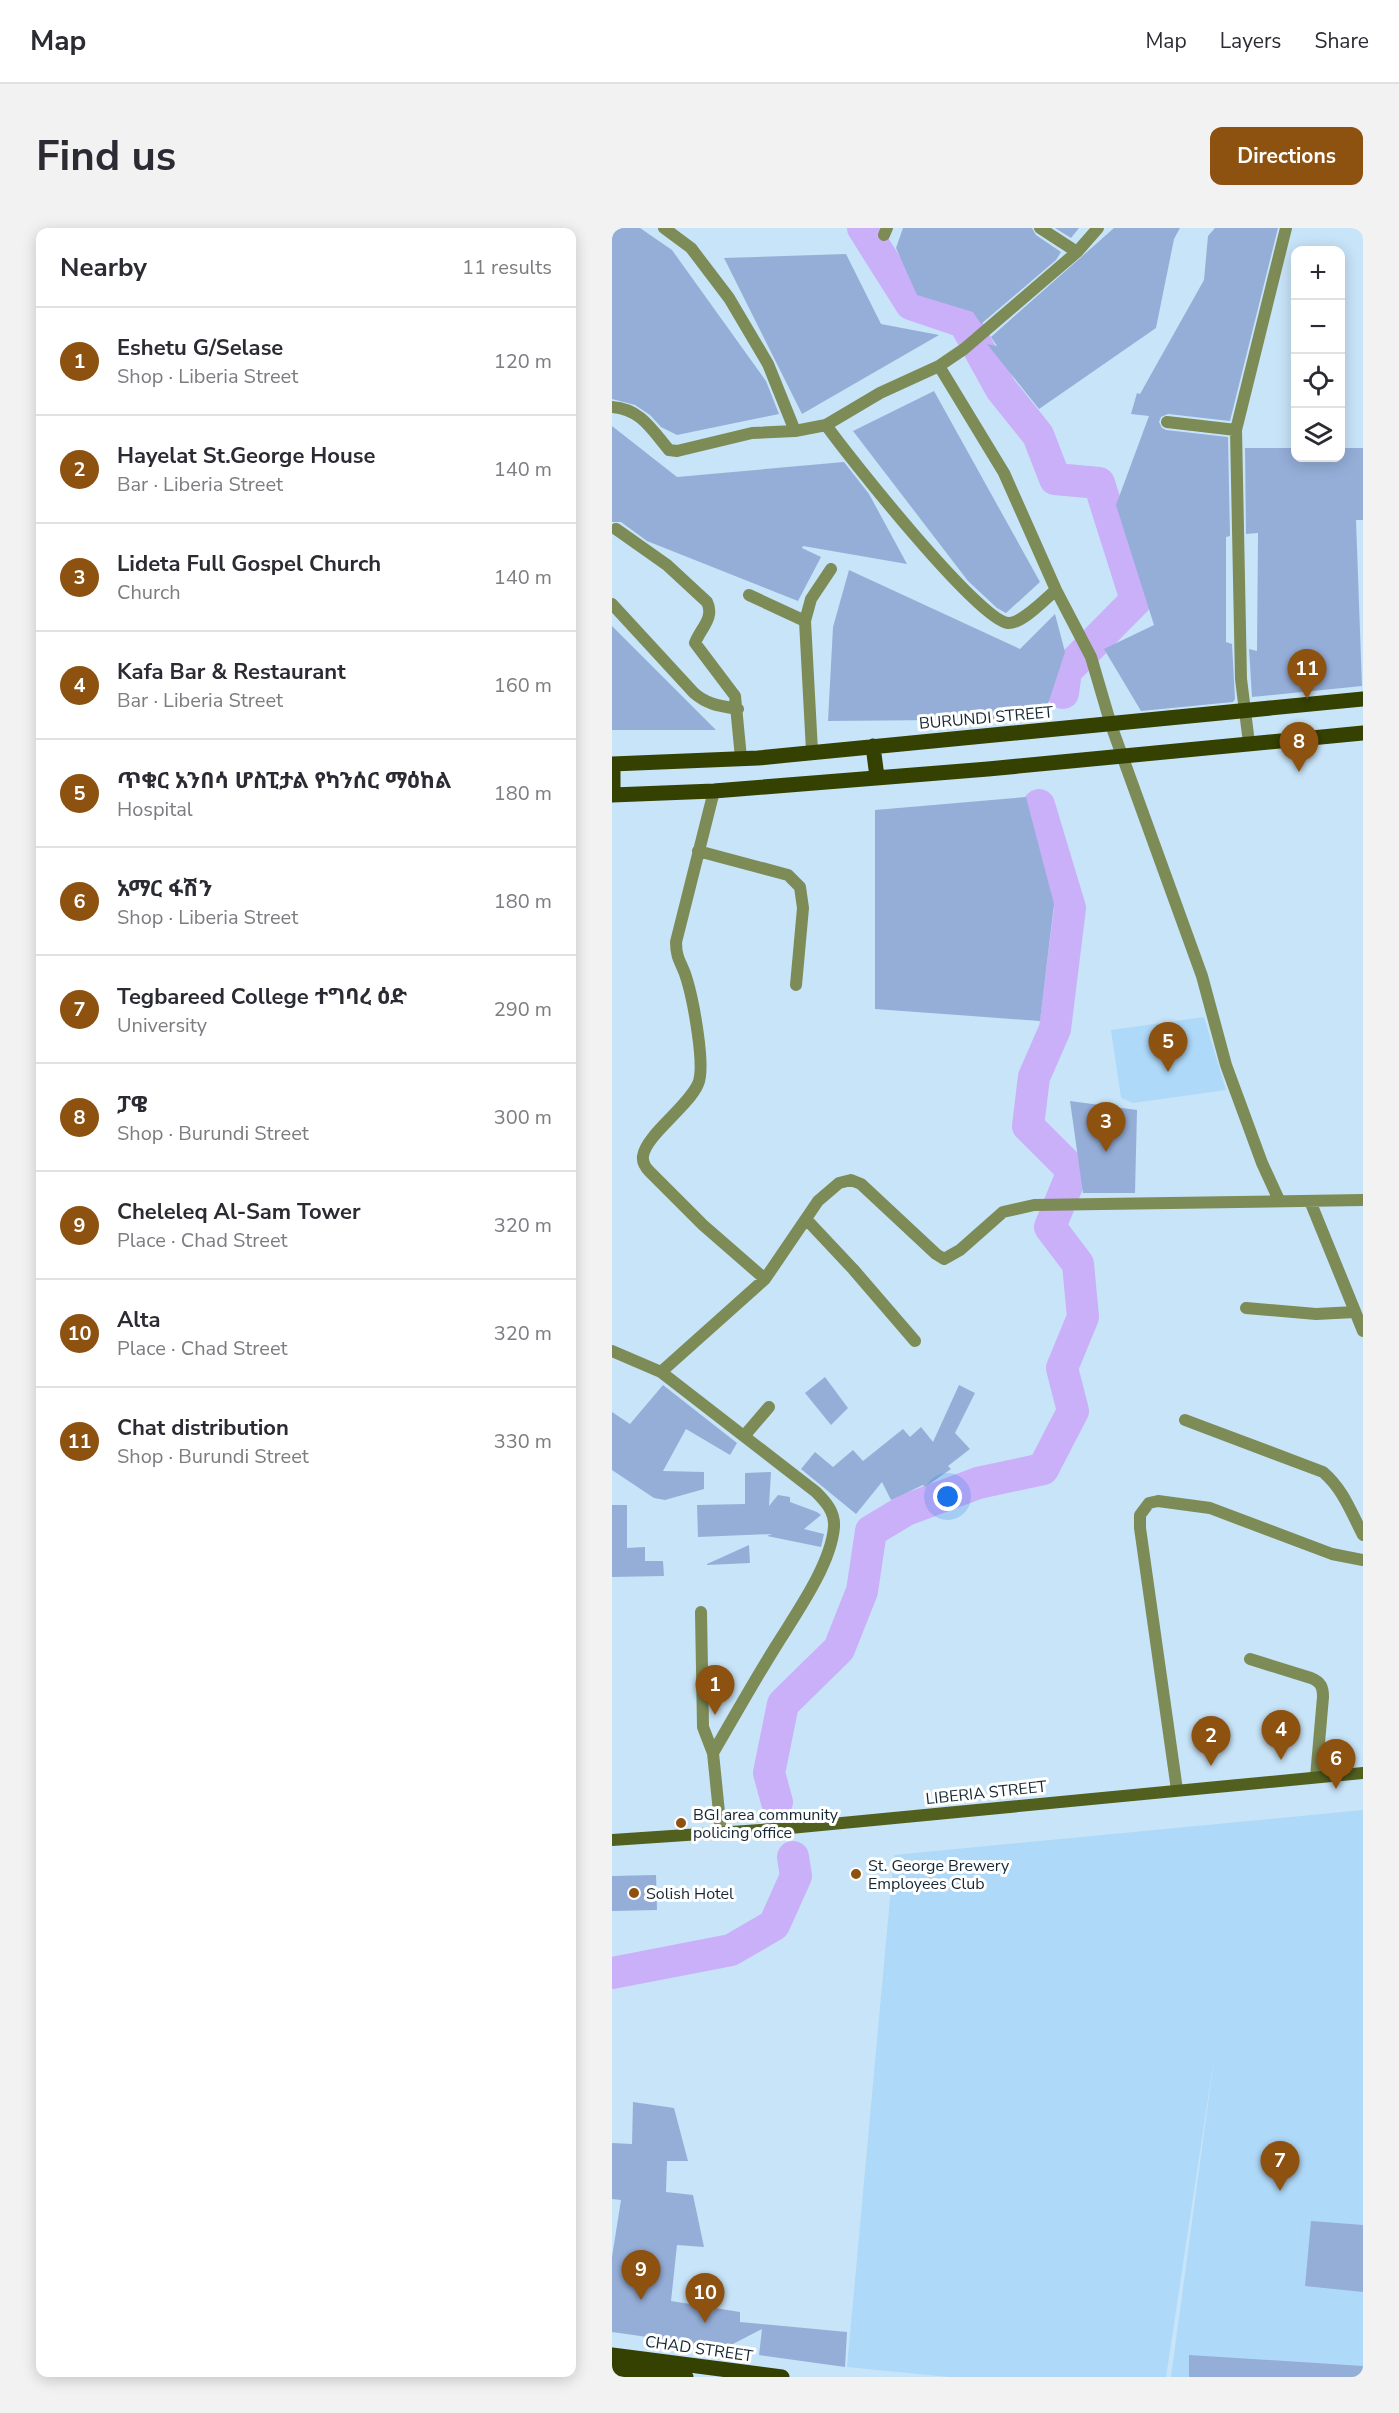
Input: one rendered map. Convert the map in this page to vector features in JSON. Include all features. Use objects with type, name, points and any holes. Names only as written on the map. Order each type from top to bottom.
[{"type":"main road","name":"BURUNDI STREET","points":[[613,764],[741,758],[1111,725],[1363,699]]},
{"type":"main road","points":[[613,764],[612,795],[714,790],[988,769],[1123,754],[1363,733]]},
{"type":"main road","points":[[873,746],[878,777]]},
{"type":"main road","name":"CHAD STREET","points":[[612,2355],[782,2377]]},
{"type":"main road","name":"CHAD STREET","points":[[612,2368],[686,2377]]},
{"type":"street","points":[[664,228],[691,248],[729,298],[768,364],[795,431]]},
{"type":"street","points":[[1040,228],[1077,252]]},
{"type":"street","points":[[612,407],[628,411],[649,423],[669,450],[677,451],[752,433],[795,431],[826,425],[880,393],[939,366],[964,349],[1077,252],[1098,228]]},
{"type":"street","points":[[1249,744],[1241,680],[1236,430],[1286,228]]},
{"type":"street","points":[[939,366],[1004,473],[1056,590],[1091,657],[1111,725],[1202,976],[1226,1065],[1262,1163],[1279,1200]]},
{"type":"street","points":[[1167,422],[1236,430]]},
{"type":"street","points":[[826,425],[852,461],[922,544],[998,620],[1009,623],[1020,620],[1056,590]]},
{"type":"street","points":[[616,529],[667,565],[708,602],[711,609],[710,616],[695,643],[732,690],[738,709],[741,758]]},
{"type":"street","points":[[812,751],[805,621],[811,599],[831,569]]},
{"type":"street","points":[[749,595],[805,621]]},
{"type":"street","points":[[612,604],[694,693],[714,706],[738,709]]},
{"type":"street","points":[[714,790],[676,942],[678,962],[687,979],[691,997],[700,1058],[699,1082],[688,1101],[647,1145],[643,1156],[644,1166],[703,1225],[765,1279]]},
{"type":"street","points":[[698,851],[788,875],[800,887],[803,908],[796,985]]},
{"type":"street","points":[[661,1372],[765,1279],[818,1201],[839,1183],[852,1180],[861,1184],[944,1259],[960,1250],[1003,1212],[1034,1205],[1363,1200]]},
{"type":"street","points":[[1310,1201],[1363,1330]]},
{"type":"street","points":[[806,1219],[915,1341]]},
{"type":"street","points":[[1246,1308],[1316,1314],[1354,1312]]},
{"type":"street","points":[[612,1351],[661,1372],[745,1435],[828,1504],[834,1528],[826,1555],[800,1608],[742,1701],[713,1753]]},
{"type":"street","points":[[745,1435],[769,1407]]},
{"type":"street","points":[[1185,1420],[1323,1472],[1335,1482],[1342,1493],[1363,1536]]},
{"type":"street","points":[[1177,1790],[1140,1528],[1140,1515],[1143,1508],[1149,1503],[1158,1501],[1210,1508],[1332,1554],[1363,1560]]},
{"type":"street","points":[[701,1612],[703,1727],[713,1753],[721,1832]]},
{"type":"street","points":[[1250,1659],[1311,1678],[1319,1681],[1322,1686],[1316,1777]]},
{"type":"street","name":"LIBERIA STREET","points":[[612,1840],[790,1828],[1363,1773]]},
{"type":"shaded area","points":[[1204,1017],[1226,1090],[1133,1103],[1121,1098],[1111,1030]]},
{"type":"shaded area","points":[[1363,1810],[1363,2377],[1171,2377],[1215,2052],[1166,2377],[949,2377],[847,2367],[894,1855]]},
{"type":"building","points":[[612,228],[640,228],[672,250],[766,381],[779,414],[677,435],[661,427],[650,415],[635,405],[612,399]]},
{"type":"building","points":[[903,228],[1032,228],[1036,235],[1061,252],[1056,260],[981,324],[973,312],[917,295],[896,248]]},
{"type":"building","points":[[1055,228],[1079,228],[1071,238]]},
{"type":"building","points":[[1114,228],[1180,228],[1174,239],[1156,328],[1039,409],[987,344],[997,346],[991,337]]},
{"type":"building","points":[[1215,228],[1278,228],[1230,421],[1168,414],[1161,417],[1159,422],[1166,430],[1228,437],[1230,536],[1226,537],[1226,642],[1232,644],[1235,699],[1233,702],[1141,711],[1104,649],[1154,625],[1116,505],[1149,416],[1131,414],[1137,393],[1140,394],[1204,280],[1208,236]]},
{"type":"building","points":[[846,254],[881,324],[939,335],[802,414],[724,258]]},
{"type":"building","points":[[934,391],[1040,582],[1006,613],[997,608],[968,581],[853,431]]},
{"type":"building","points":[[612,426],[677,477],[844,462],[869,494],[907,564],[803,546],[802,548],[821,557],[798,601],[647,541],[621,522],[612,522]]},
{"type":"building","points":[[1245,448],[1291,448],[1291,462],[1345,462],[1345,448],[1363,448],[1363,520],[1356,520],[1362,686],[1252,697],[1249,649],[1257,651],[1258,533],[1246,534]]},
{"type":"building","points":[[849,570],[1020,649],[1055,614],[1065,652],[1043,719],[828,721],[833,627]]},
{"type":"building","points":[[612,626],[716,730],[612,730]]},
{"type":"building","points":[[1026,797],[1054,904],[1040,1021],[875,1009],[875,810]]},
{"type":"building","points":[[1070,1101],[1137,1110],[1135,1193],[1083,1193]]},
{"type":"building","points":[[825,1377],[848,1408],[831,1425],[805,1393]]},
{"type":"building","points":[[663,1385],[737,1443],[730,1455],[686,1429],[663,1471],[704,1472],[704,1489],[665,1500],[654,1498],[612,1470],[612,1412],[630,1424]]},
{"type":"building","points":[[959,1385],[975,1393],[955,1433],[970,1449],[948,1466],[951,1469],[925,1487],[923,1485],[891,1500],[882,1482],[856,1514],[801,1469],[815,1452],[833,1467],[853,1450],[863,1461],[903,1429],[910,1437],[921,1427],[933,1442]]},
{"type":"building","points":[[771,1472],[769,1506],[778,1495],[790,1497],[790,1502],[821,1515],[804,1529],[824,1534],[821,1547],[767,1536],[772,1534],[698,1537],[697,1505],[745,1504],[745,1473]]},
{"type":"building","points":[[612,1505],[627,1505],[627,1548],[645,1547],[645,1561],[663,1561],[664,1576],[612,1577]]},
{"type":"building","points":[[749,1545],[750,1563],[707,1565],[707,1564]]},
{"type":"building","name":"Solish Hotel","points":[[656,1875],[657,1910],[612,1911],[612,1876]]},
{"type":"building","points":[[633,2102],[674,2108],[688,2161],[667,2161],[666,2192],[693,2195],[704,2247],[677,2245],[671,2301],[740,2312],[740,2322],[847,2332],[845,2367],[759,2355],[762,2329],[725,2348],[612,2332],[612,2257],[621,2200],[612,2199],[612,2143],[632,2144]]},
{"type":"building","points":[[1311,2221],[1363,2225],[1363,2292],[1305,2286]]},
{"type":"building","points":[[1189,2355],[1363,2366],[1363,2377],[1189,2377]]},
{"type":"waterway","points":[[863,228],[911,304],[964,322],[1001,389],[1038,435],[1055,479],[1099,483],[1136,600],[1066,671],[1063,693]]},
{"type":"waterway","points":[[777,1802],[769,1773],[783,1704],[839,1649],[862,1591],[871,1531],[906,1510],[978,1483],[1043,1469],[1073,1411],[1062,1368],[1083,1317],[1078,1264],[1050,1227],[1073,1171],[1028,1126],[1034,1077],[1055,1029],[1070,908],[1039,805]]},
{"type":"waterway","points":[[612,1973],[731,1950],[774,1925],[796,1876],[793,1857]]},
{"type":"place","name":"Chat distribution","points":[[1307,699]]},
{"type":"place","name":"ፓዌ","points":[[1299,772]]},
{"type":"place","name":"ጥቁር አንበሳ ሆስፒታል የካንሰር ማዕከል","points":[[1168,1072]]},
{"type":"place","name":"Lideta Full Gospel Church","points":[[1106,1152]]},
{"type":"place","name":"Eshetu G/Selase","points":[[715,1715]]},
{"type":"place","name":"Kafa Bar & Restaurant","points":[[1281,1760]]},
{"type":"place","name":"Hayelat St.George House","points":[[1211,1766]]},
{"type":"place","name":"አማር ፋሽን","points":[[1336,1789]]},
{"type":"place","name":"BGI area community policing office","points":[[681,1823]]},
{"type":"place","name":"St. George Brewery Employees Club","points":[[856,1874]]},
{"type":"place","name":"Solish Hotel","points":[[634,1893]]},
{"type":"place","name":"Tegbareed College ተግባረ ዕድ","points":[[1280,2191]]},
{"type":"place","name":"Cheleleq Al-Sam Tower","points":[[641,2300]]},
{"type":"place","name":"Alta","points":[[705,2323]]}]
